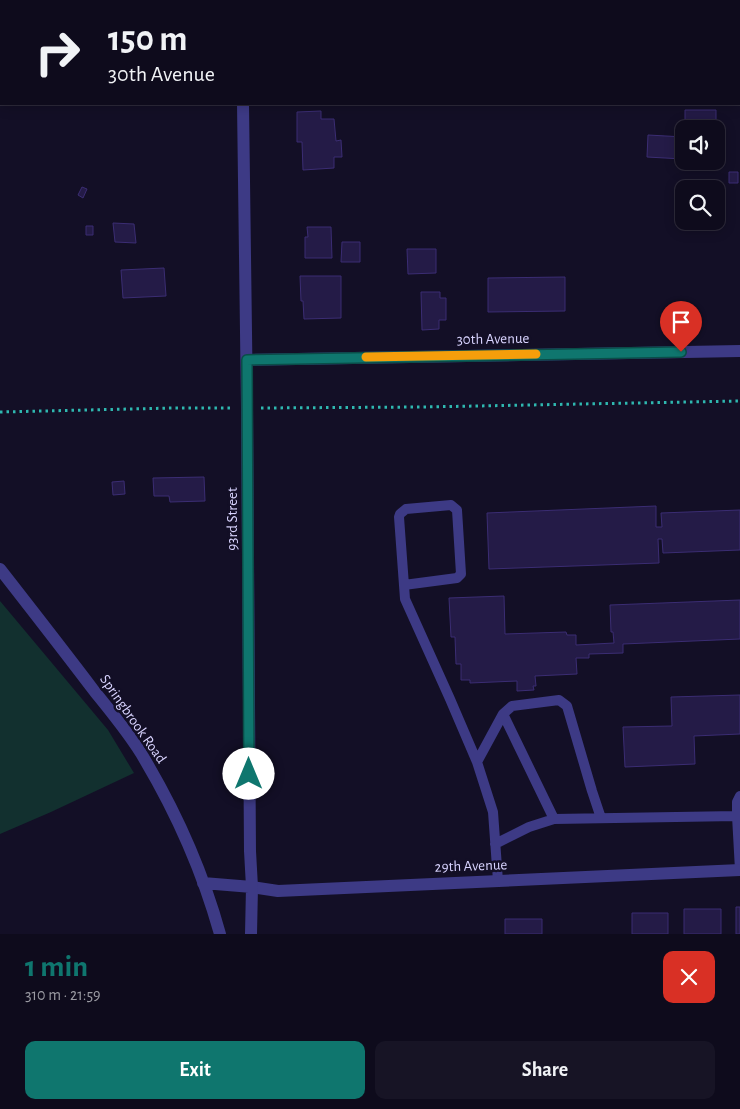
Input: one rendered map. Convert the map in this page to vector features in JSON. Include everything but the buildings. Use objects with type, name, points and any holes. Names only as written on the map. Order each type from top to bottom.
[{"type":"street","name":"93rd Street","points":[[243,105],[247,360],[251,934]]},
{"type":"street","name":"30th Avenue","points":[[247,360],[740,351]]},
{"type":"street","name":"Springbrook Road","points":[[0,569],[144,758],[185,839],[203,883],[220,934]]},
{"type":"street","name":"29th Avenue","points":[[203,883],[278,890],[740,870]]},
{"type":"lane","points":[[404,585],[457,578],[461,574],[457,510],[451,504],[406,509],[400,514],[399,517],[405,599],[477,762],[493,812],[498,881]]},
{"type":"lane","points":[[477,762],[503,714],[512,706],[559,700],[567,706],[601,818]]},
{"type":"lane","points":[[503,714],[554,819]]},
{"type":"lane","points":[[740,796],[737,802],[736,816],[740,870]]},
{"type":"lane","points":[[495,844],[529,827],[554,819],[736,816]]},
{"type":"path","points":[[260,408],[423,408],[740,402]]},
{"type":"path","points":[[0,412],[238,408]]},
{"type":"green space","points":[[0,601],[108,730],[134,773],[0,834]]},
{"type":"slow traffic","points":[[366,357],[536,354]]},
{"type":"route","points":[[249,774],[247,360],[681,352]]}]
